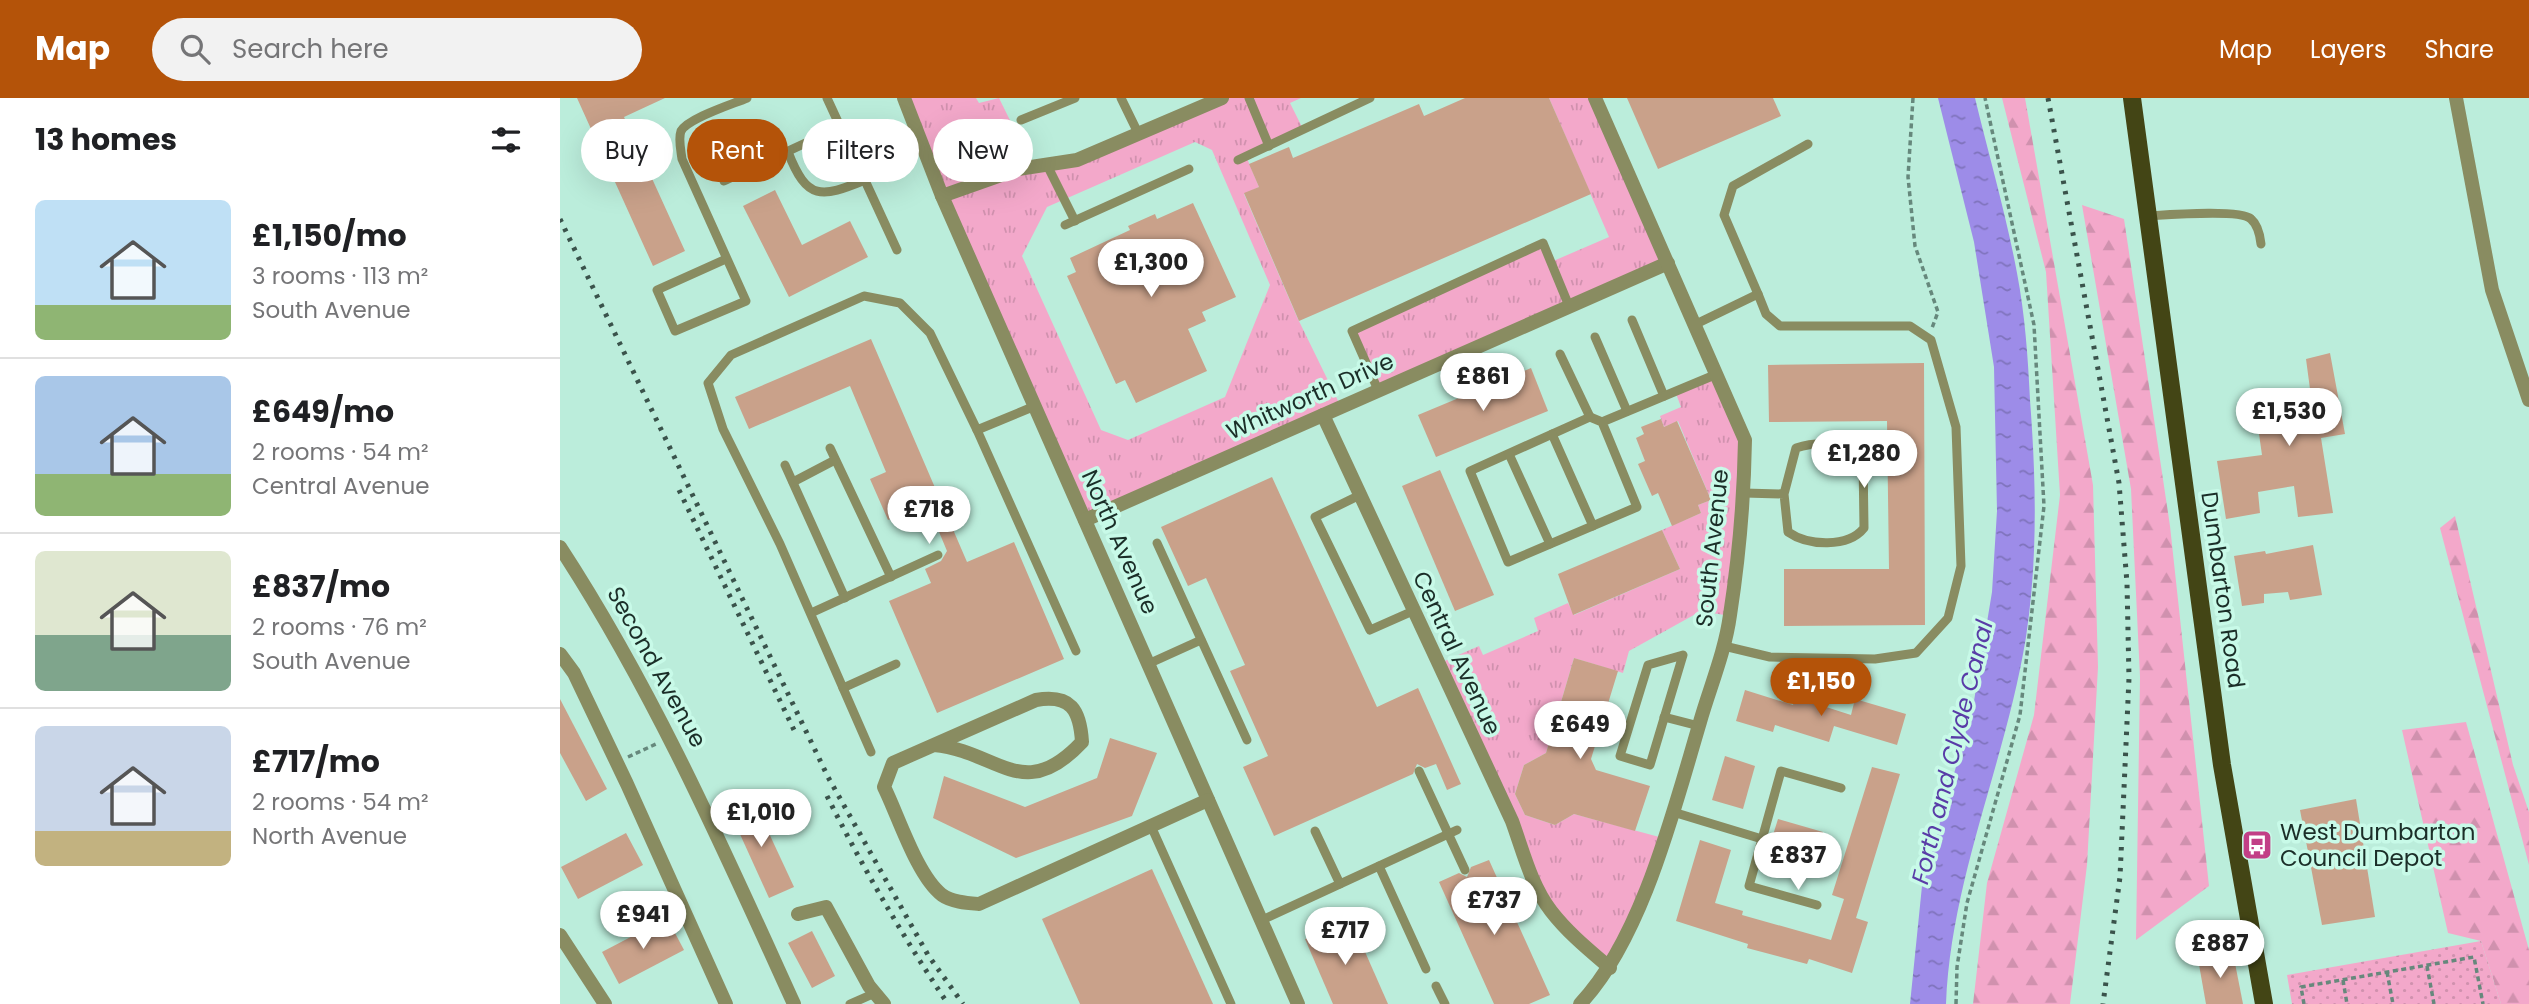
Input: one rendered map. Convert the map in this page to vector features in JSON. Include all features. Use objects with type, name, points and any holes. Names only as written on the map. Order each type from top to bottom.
[{"type":"main road","name":"Dumbarton Road","points":[[2132,98],[2222,765],[2264,1004]]},
{"type":"street","name":"North Avenue","points":[[904,98],[942,196],[1298,1004]]},
{"type":"street","points":[[942,196],[1018,169],[1077,160],[1222,98]]},
{"type":"street","name":"South Avenue","points":[[1580,1004],[1610,968],[1627,937],[1673,812],[1724,646],[1730,617],[1744,493],[1745,440],[1595,98]]},
{"type":"street","points":[[2455,98],[2492,290],[2529,400]]},
{"type":"street","name":"Whitworth Drive","points":[[1086,520],[1668,262]]},
{"type":"street","name":"Central Avenue","points":[[1323,415],[1413,611],[1440,663],[1549,909],[1572,935],[1610,968]]},
{"type":"street","name":"Second Avenue","points":[[560,547],[600,607],[670,738],[794,1004]]},
{"type":"street","points":[[560,654],[574,673],[617,762],[726,1004]]},
{"type":"street","points":[[934,745],[955,747],[1017,774],[1034,773],[1067,759],[1082,742],[1081,720],[1069,703],[1054,697],[1036,700],[893,763],[884,787],[920,865],[943,896],[979,904],[1208,800]]},
{"type":"street","points":[[798,914],[827,907],[879,999]]},
{"type":"street","points":[[560,935],[605,1004]]},
{"type":"lane","points":[[726,259],[657,290],[676,331],[746,301],[682,159],[681,131],[692,121],[747,98]]},
{"type":"lane","points":[[827,98],[837,119]]},
{"type":"lane","points":[[1023,119],[1075,98]]},
{"type":"lane","points":[[1121,98],[1139,135]]},
{"type":"lane","points":[[1249,98],[1269,146]]},
{"type":"lane","points":[[1238,160],[1370,98]]},
{"type":"lane","points":[[1724,646],[1770,657],[1875,659],[1916,653],[1948,618],[1961,566],[1956,427],[1931,340],[1910,326],[1780,326],[1766,314],[1724,215],[1733,186],[1808,144]]},
{"type":"lane","points":[[802,145],[788,152],[798,176],[802,179]]},
{"type":"lane","points":[[1047,165],[1075,220]]},
{"type":"lane","points":[[1065,225],[1189,169]]},
{"type":"lane","points":[[806,182],[829,194],[860,182]]},
{"type":"lane","points":[[866,182],[897,250]]},
{"type":"lane","points":[[2148,216],[2191,212],[2243,214],[2251,219],[2261,244]]},
{"type":"lane","points":[[1378,390],[1352,331],[1543,243],[1569,306]]},
{"type":"lane","points":[[1696,324],[1758,295]]},
{"type":"lane","points":[[871,752],[811,613],[723,429],[708,383],[731,355],[864,296],[900,303],[930,333],[977,430],[1076,651]]},
{"type":"lane","points":[[1632,320],[1664,396]]},
{"type":"lane","points":[[1595,337],[1627,411]]},
{"type":"lane","points":[[1560,354],[1590,417],[1602,422],[1637,507],[1507,562],[1470,471],[1590,417]]},
{"type":"lane","points":[[1602,422],[1717,373]]},
{"type":"lane","points":[[977,430],[1035,406]]},
{"type":"lane","points":[[1552,434],[1593,526]]},
{"type":"lane","points":[[1809,443],[1851,447],[1863,457],[1864,528],[1857,536],[1843,542],[1798,539],[1788,532],[1784,494],[1796,448],[1809,443]]},
{"type":"lane","points":[[830,448],[891,577]]},
{"type":"lane","points":[[1509,454],[1550,544]]},
{"type":"lane","points":[[793,482],[835,460]]},
{"type":"lane","points":[[786,465],[845,598]]},
{"type":"lane","points":[[1744,493],[1784,494]]},
{"type":"lane","points":[[1360,495],[1315,517],[1370,630],[1413,611]]},
{"type":"lane","points":[[1157,543],[1247,740]]},
{"type":"lane","points":[[811,613],[938,555]]},
{"type":"lane","points":[[1149,664],[1201,640]]},
{"type":"lane","points":[[1683,654],[1664,717],[1650,765],[1620,756],[1648,665],[1683,654]]},
{"type":"lane","points":[[843,688],[896,664]]},
{"type":"lane","points":[[1664,717],[1699,726]]},
{"type":"lane","points":[[1419,771],[1452,832],[1465,870]]},
{"type":"lane","points":[[1817,905],[1749,886],[1780,771],[1841,788]]},
{"type":"lane","points":[[1673,812],[1762,839]]},
{"type":"lane","points":[[1151,826],[1231,1004]]},
{"type":"lane","points":[[1315,831],[1340,884]]},
{"type":"lane","points":[[1262,920],[1452,832]]},
{"type":"lane","points":[[1379,866],[1426,969]]},
{"type":"lane","points":[[1436,986],[1445,1004]]},
{"type":"lane","points":[[850,1004],[879,999]]},
{"type":"path","points":[[1913,98],[1908,177],[1915,246],[1938,312],[1928,338]]},
{"type":"path","points":[[1956,1004],[1957,967],[1967,903],[2020,715],[2044,506],[2034,325],[1985,98]]},
{"type":"path","points":[[617,762],[670,738]]},
{"type":"path","points":[[2304,1004],[2301,987],[2474,957],[2483,1004]]},
{"type":"path","points":[[2427,966],[2434,1004]]},
{"type":"path","points":[[2387,972],[2393,1004]]},
{"type":"path","points":[[2343,980],[2347,1004]]},
{"type":"green space","points":[[904,98],[976,98],[979,103],[999,98],[1009,119],[933,119],[933,166],[919,133],[919,119],[913,119]]},
{"type":"green space","points":[[1222,98],[1301,98],[1290,103],[1303,129],[1246,156],[1259,187],[1244,194],[1297,317],[1341,407],[1085,520],[940,182],[1033,182],[1033,167],[1077,160]],"holes":[[[1195,142],[1212,150],[1270,285],[1225,397],[1128,440],[1101,430],[1022,256],[1047,207]]]},
{"type":"green space","points":[[1549,98],[1595,98],[1668,263],[1378,390],[1352,331],[1543,243],[1551,262],[1609,237]]},
{"type":"green space","points":[[2002,98],[2025,98],[2093,485],[2098,667],[2087,865],[2070,1004],[1973,1004],[1987,883],[2034,715],[2060,495],[2046,272]]},
{"type":"green space","points":[[2082,205],[2124,219],[2170,526],[2209,886],[2136,940],[2140,677],[2131,489]]},
{"type":"green space","points":[[1717,374],[1745,440],[1730,616],[1701,611],[1629,651],[1623,673],[1574,658],[1546,753],[1524,765],[1515,794],[1525,815],[1555,825],[1574,814],[1663,838],[1610,968],[1549,909],[1440,663],[1479,646],[1483,655],[1538,631],[1534,618],[1568,603],[1574,615],[1680,569],[1662,530],[1701,513],[1698,505],[1711,500],[1678,421],[1664,427],[1660,416],[1681,407],[1675,391]]},
{"type":"green space","points":[[2455,516],[2513,765],[2529,812],[2529,865],[2440,528]]},
{"type":"green space","points":[[2466,722],[2529,950],[2529,1004],[2501,1004],[2481,941],[2448,933],[2402,730]]},
{"type":"green space","points":[[2481,941],[2501,1004],[2292,1004],[2287,975]]},
{"type":"water","points":[[1938,98],[1975,98],[2003,207],[2022,305],[2027,352],[2035,518],[2033,578],[2026,637],[2006,729],[1968,865],[1950,957],[1946,1004],[1910,1004],[1922,886],[1973,707],[1992,592],[1997,511],[1994,367],[1974,242]]},
{"type":"building","points":[[577,98],[665,98],[624,117],[625,119],[586,119]]},
{"type":"building","points":[[1465,98],[1549,98],[1591,194],[1299,321],[1244,193],[1259,187],[1249,164],[1289,147],[1293,158],[1419,104],[1424,116]]},
{"type":"building","points":[[1627,98],[1773,98],[1781,116],[1658,169]]},
{"type":"building","points":[[615,182],[654,182],[685,251],[653,266]]},
{"type":"building","points":[[775,190],[802,245],[850,221],[868,257],[789,297],[743,206]]},
{"type":"building","points":[[1193,203],[1236,297],[1202,312],[1206,321],[1188,329],[1207,371],[1136,403],[1125,380],[1116,384],[1067,276],[1076,272],[1070,258],[1130,230],[1128,226],[1155,214],[1157,219]]},
{"type":"building","points":[[871,339],[967,562],[1014,542],[1064,659],[937,713],[889,601],[931,583],[925,569],[941,561],[947,551],[927,503],[888,520],[870,479],[886,472],[850,386],[749,429],[735,397]]},
{"type":"building","points":[[2330,353],[2345,434],[2321,438],[2333,513],[2298,517],[2294,486],[2258,492],[2260,513],[2226,519],[2217,461],[2262,455],[2254,399],[2310,389],[2306,359]]},
{"type":"building","points":[[1924,363],[1925,625],[1784,626],[1784,569],[1889,569],[1887,421],[1769,422],[1768,365]]},
{"type":"building","points":[[1531,368],[1548,411],[1436,457],[1418,415]]},
{"type":"building","points":[[1661,419],[1664,427],[1677,421],[1711,500],[1698,505],[1701,513],[1672,526],[1658,493],[1652,496],[1638,464],[1645,461],[1636,438],[1644,434],[1641,427]]},
{"type":"building","points":[[1440,470],[1494,595],[1455,611],[1402,486]]},
{"type":"building","points":[[1272,477],[1377,707],[1418,688],[1461,784],[1447,790],[1436,764],[1425,768],[1417,764],[1413,774],[1274,836],[1243,767],[1268,756],[1230,671],[1245,665],[1206,578],[1188,586],[1161,527]]},
{"type":"building","points":[[1662,530],[1680,569],[1573,615],[1558,574]]},
{"type":"building","points":[[2313,545],[2322,595],[2290,600],[2288,592],[2264,594],[2264,603],[2242,606],[2234,556],[2265,551],[2266,554]]},
{"type":"building","points":[[1574,658],[1618,671],[1591,759],[1596,770],[1650,786],[1635,831],[1574,814],[1555,825],[1525,815],[1515,794],[1524,765],[1546,753]]},
{"type":"building","points":[[1745,690],[1793,705],[1795,697],[1851,715],[1855,699],[1906,714],[1897,745],[1834,726],[1829,742],[1775,725],[1773,732],[1736,721]]},
{"type":"building","points":[[560,699],[607,789],[586,801],[560,753]]},
{"type":"building","points":[[1110,738],[1157,753],[1132,816],[1016,858],[933,818],[944,776],[1025,807],[1097,778]]},
{"type":"building","points":[[1725,756],[1755,766],[1743,809],[1712,800]]},
{"type":"building","points":[[1872,767],[1900,774],[1856,918],[1868,922],[1852,973],[1809,959],[1807,964],[1747,948],[1748,944],[1676,921],[1700,840],[1731,850],[1715,903],[1743,911],[1742,915],[1831,940],[1844,899],[1832,895]]},
{"type":"building","points":[[753,799],[794,887],[769,898],[729,810]]},
{"type":"building","points":[[2356,799],[2375,917],[2322,925],[2300,810]]},
{"type":"building","points":[[1778,819],[1823,832],[1815,861],[1769,848]]},
{"type":"building","points":[[626,833],[643,865],[578,899],[561,867]]},
{"type":"building","points":[[1489,860],[1550,995],[1529,1004],[1494,1004],[1439,882],[1459,873],[1467,877],[1471,867]]},
{"type":"building","points":[[1152,869],[1213,1004],[1080,1004],[1042,919]]},
{"type":"building","points":[[667,918],[684,950],[619,984],[602,952]]},
{"type":"building","points":[[1351,920],[1388,1004],[1333,1004],[1305,939]]},
{"type":"building","points":[[812,931],[835,976],[812,988],[788,943]]},
{"type":"building","points":[[2233,953],[2243,1004],[2206,1004],[2198,959]]},
{"type":"railway","points":[[2048,98],[2119,483],[2127,583],[2129,678],[2120,877],[2103,1004]]},
{"type":"railway","points":[[560,219],[828,777],[928,955],[963,1004]]},
{"type":"railway","points":[[679,490],[794,730]]},
{"type":"railway","points":[[827,796],[884,902],[948,1004]]},
{"type":"place","name":"West Dumbarton Council Depot","points":[[2257,845]]},
{"type":"water label","name":"Forth and Clyde Canal","points":[[1952,752]]}]
